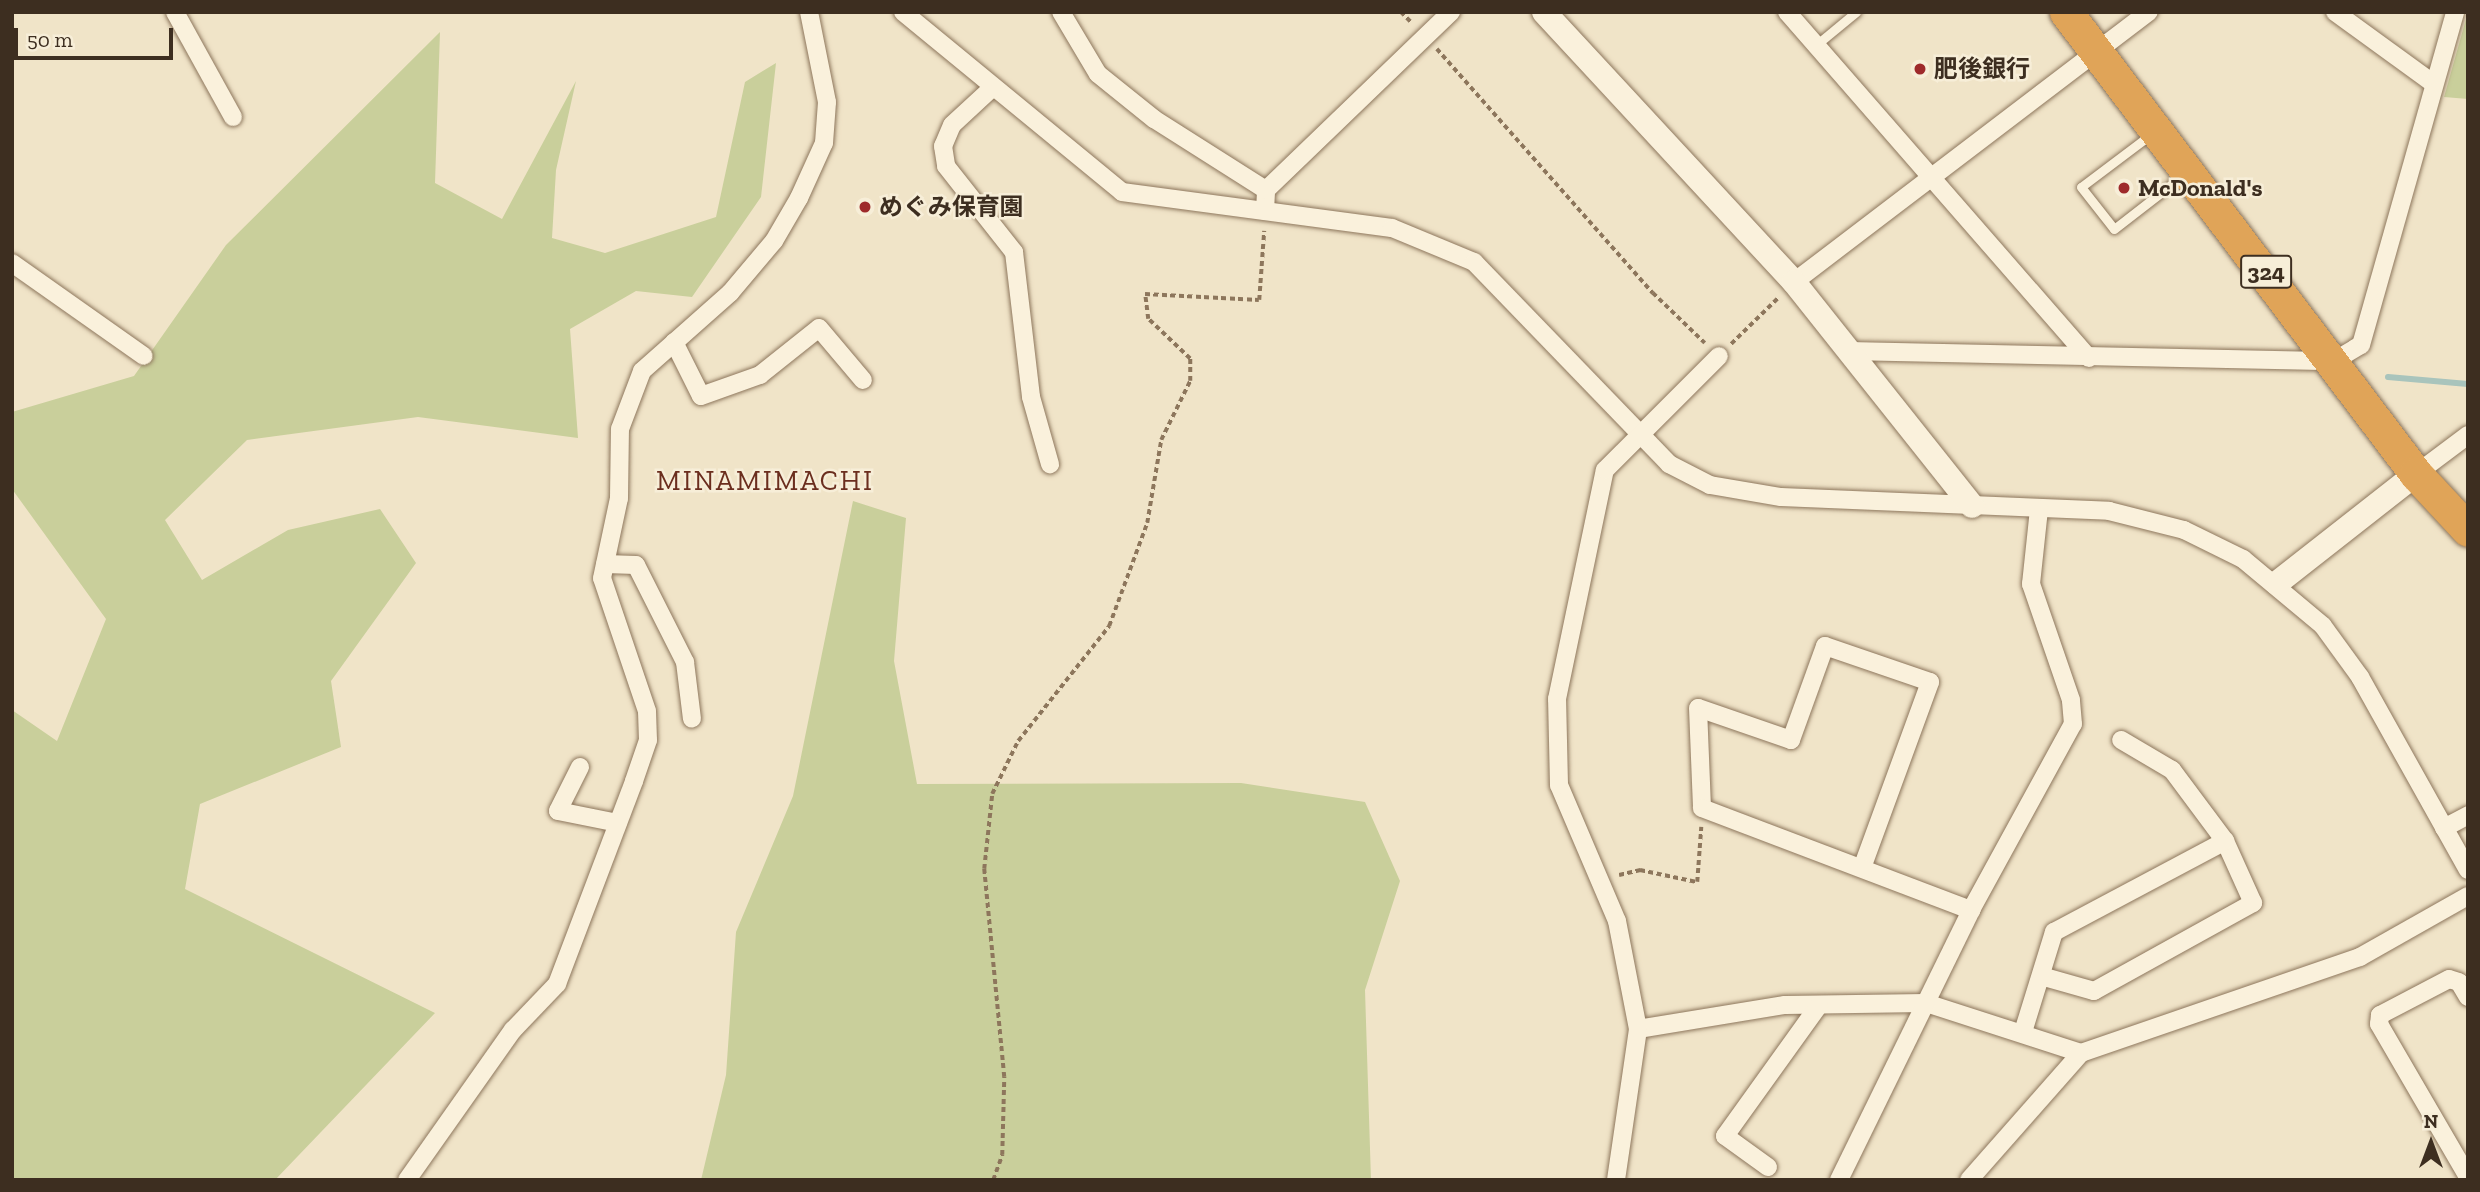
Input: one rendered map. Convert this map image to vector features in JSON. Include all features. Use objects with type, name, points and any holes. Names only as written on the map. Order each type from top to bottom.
[{"type":"highway","name":"324","points":[[2066,12],[2334,361],[2416,474],[2468,530]]},
{"type":"street","points":[[175,12],[233,117]]},
{"type":"street","points":[[407,1180],[513,1030],[557,984],[648,740],[647,711],[602,578],[620,498],[620,429],[642,371],[730,293],[774,241],[824,143],[827,103],[809,12]]},
{"type":"street","points":[[903,12],[992,88],[1122,192],[1392,228],[1474,262],[1669,464],[1710,485],[1782,497],[2109,511],[2184,530],[2277,583],[2323,626],[2360,677],[2468,870]]},
{"type":"street","points":[[1061,12],[1098,74],[1154,119],[1266,190]]},
{"type":"street","points":[[1265,211],[1266,190],[1451,12]]},
{"type":"street","points":[[1544,12],[1794,282],[1972,506]]},
{"type":"street","points":[[1787,12],[2090,358]]},
{"type":"street","points":[[1794,282],[1931,174],[2149,12]]},
{"type":"street","points":[[2335,12],[2434,84]]},
{"type":"street","points":[[1848,351],[2334,361],[2361,345],[2455,12]]},
{"type":"street","points":[[992,88],[952,125],[943,146],[946,166],[1014,252],[1031,397],[1050,464]]},
{"type":"street","points":[[12,263],[144,356]]},
{"type":"street","points":[[674,342],[701,396],[760,375],[819,328],[863,380]]},
{"type":"street","points":[[1616,1180],[1638,1029],[1617,921],[1559,785],[1557,699],[1605,470],[1719,356]]},
{"type":"street","points":[[2277,583],[2468,435]]},
{"type":"street","points":[[1839,1180],[1971,910],[2073,724],[2071,700],[2031,584],[2039,509]]},
{"type":"street","points":[[605,564],[636,565],[685,663],[692,719]]},
{"type":"street","points":[[1862,868],[1930,682],[1825,646],[1791,740],[1698,709],[1702,808],[1971,910]]},
{"type":"street","points":[[2041,976],[2094,991],[2253,903],[2225,841],[2172,770],[2121,740]]},
{"type":"street","points":[[580,767],[558,811],[618,823]]},
{"type":"street","points":[[2444,828],[2468,815]]},
{"type":"street","points":[[2023,1032],[2054,932],[2225,841]]},
{"type":"street","points":[[1969,1180],[2081,1053],[2360,957],[2468,896]]},
{"type":"street","points":[[2466,1170],[2379,1024],[2381,1015],[2449,979],[2459,982],[2468,997]]},
{"type":"street","points":[[1638,1029],[1819,1005],[1926,1003],[2023,1032],[2081,1053]]},
{"type":"street","points":[[1768,1167],[1725,1136],[1819,1005]]},
{"type":"lane","points":[[1816,44],[1856,12]]},
{"type":"lane","points":[[2157,130],[2081,187],[2114,229],[2188,171]]},
{"type":"path","points":[[1401,12],[1653,293],[1719,356],[1794,282]]},
{"type":"path","points":[[993,1180],[1002,1155],[1004,1077],[984,869],[992,794],[1018,741],[1109,626],[1147,523],[1161,440],[1191,381],[1191,359],[1148,319],[1145,294],[1259,300],[1265,211]]},
{"type":"path","points":[[1600,879],[1640,870],[1697,882],[1702,808]]},
{"type":"green space","points":[[2468,12],[2468,99],[2444,97]]},
{"type":"green space","points":[[440,32],[435,183],[502,219],[576,81],[556,170],[552,238],[605,253],[716,217],[745,82],[776,63],[761,197],[692,297],[636,291],[570,329],[578,438],[418,417],[247,440],[165,520],[202,580],[288,530],[380,509],[416,563],[331,681],[341,747],[200,804],[185,889],[435,1013],[275,1180],[12,1180],[12,710],[57,741],[106,619],[12,489],[12,412],[134,376],[226,245]]},
{"type":"green space","points":[[853,501],[906,518],[894,661],[917,784],[1241,783],[1365,802],[1400,881],[1365,990],[1371,1180],[701,1180],[726,1075],[736,932],[793,796]]},
{"type":"waterway","points":[[2388,377],[2468,384]]},
{"type":"place","name":"肥後銀行","points":[[1920,69]]},
{"type":"place","name":"McDonald's","points":[[2124,188]]},
{"type":"place","name":"めぐみ保育園","points":[[865,207]]},
{"type":"district","name":"MINAMIMACHI","points":[[765,481]]}]
